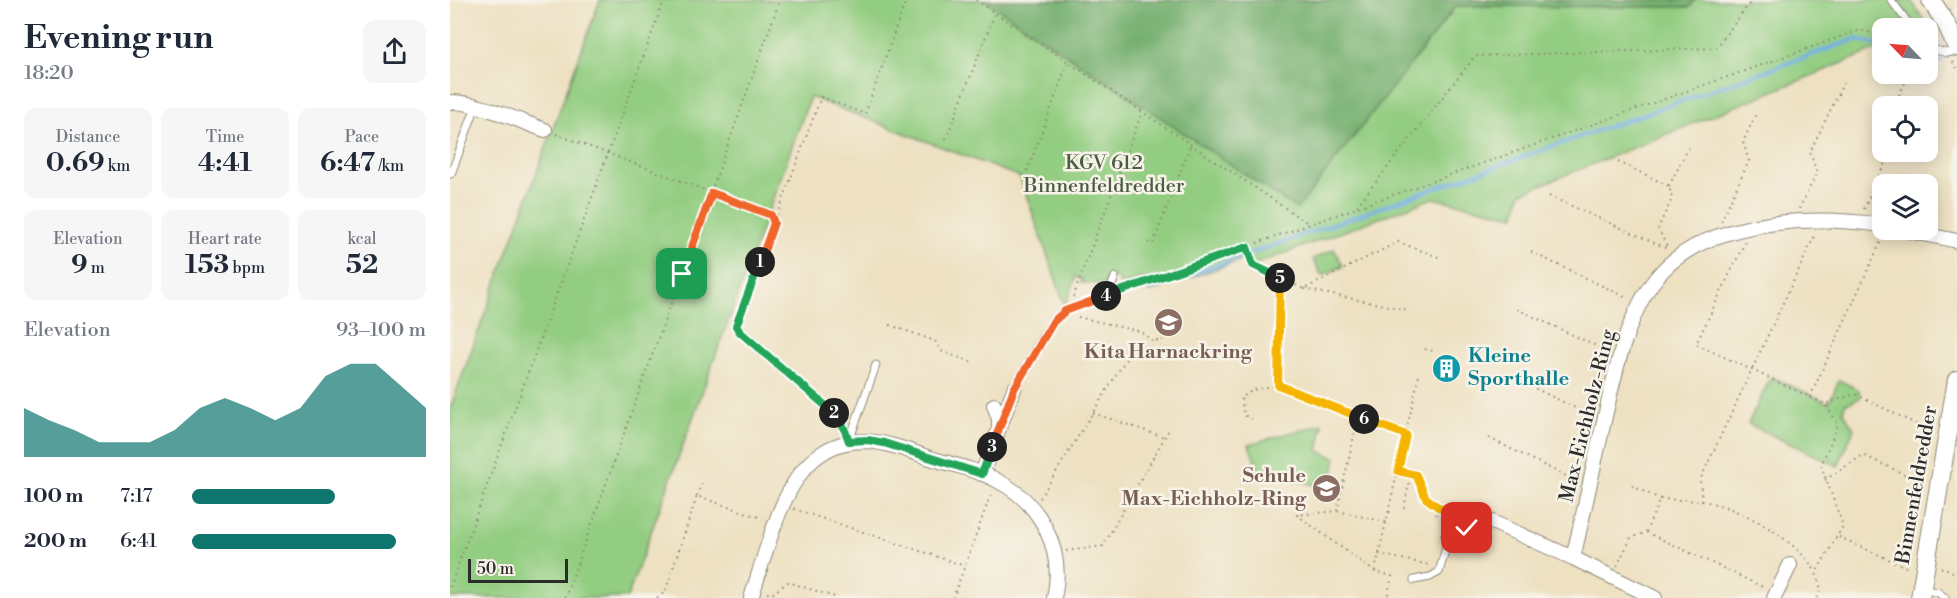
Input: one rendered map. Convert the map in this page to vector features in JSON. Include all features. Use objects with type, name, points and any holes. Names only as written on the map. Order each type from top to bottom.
[{"type":"main road","points":[[1931,0],[1955,39]]},
{"type":"main road","name":"Binnenfeldredder","points":[[1922,587],[1957,380]]},
{"type":"street","points":[[450,102],[476,106],[544,130]]},
{"type":"street","name":"Max-Eichholz-Ring","points":[[1573,558],[1604,421],[1621,358],[1641,304],[1674,252],[1713,237],[1751,228],[1822,221],[1872,224]]},
{"type":"street","points":[[1938,238],[1957,242]]},
{"type":"street","points":[[982,474],[1014,389]]},
{"type":"street","points":[[994,405],[999,419],[998,432]]},
{"type":"street","points":[[753,593],[782,505],[796,478],[810,462],[828,449],[849,441],[868,440],[982,474],[1011,489],[1034,508],[1047,530],[1055,552],[1057,576],[1054,598]]},
{"type":"street","points":[[1467,528],[1481,521],[1502,525],[1655,598]]},
{"type":"street","points":[[1775,595],[1790,565]]},
{"type":"lane","points":[[1891,0],[1904,18]]},
{"type":"lane","points":[[1938,51],[1947,53],[1955,39]]},
{"type":"lane","points":[[451,174],[476,106]]},
{"type":"lane","points":[[1107,298],[1115,277]]},
{"type":"lane","points":[[1014,389],[1053,322],[1063,312],[1140,287],[1147,281]]},
{"type":"lane","points":[[849,441],[876,365]]},
{"type":"lane","points":[[1414,580],[1430,578],[1439,572],[1447,543],[1467,528]]},
{"type":"lane","points":[[1922,587],[1939,593],[1945,598]]},
{"type":"path","points":[[450,587],[664,0]]},
{"type":"path","points":[[564,598],[780,0]]},
{"type":"path","points":[[849,441],[840,418],[740,332],[736,326],[821,97],[865,114],[906,0]]},
{"type":"path","points":[[975,0],[1310,224]]},
{"type":"path","points":[[1356,208],[1475,56],[1716,48],[1752,0]]},
{"type":"path","points":[[946,139],[995,13]]},
{"type":"path","points":[[1147,281],[1860,30],[1872,33]]},
{"type":"path","points":[[1024,177],[1068,62]]},
{"type":"path","points":[[1792,223],[1817,173],[1810,152],[1845,81]]},
{"type":"path","points":[[1068,310],[1142,111]]},
{"type":"path","points":[[1713,237],[1749,160],[1743,142],[1757,112]]},
{"type":"path","points":[[544,130],[771,215],[774,223]]},
{"type":"path","points":[[1148,242],[1153,243],[1191,144]]},
{"type":"path","points":[[1674,252],[1658,228],[1672,199],[1669,186],[1690,145]]},
{"type":"path","points":[[1618,162],[1669,186]]},
{"type":"path","points":[[1857,222],[1885,162]]},
{"type":"path","points":[[1549,196],[1674,252]]},
{"type":"path","points":[[1702,501],[1700,480],[1822,221]]},
{"type":"path","points":[[1751,228],[1696,344],[1826,404],[1838,425],[1821,465],[1843,526],[1816,573]]},
{"type":"path","points":[[1810,397],[1882,240]]},
{"type":"path","points":[[1304,288],[1398,242],[1441,258]]},
{"type":"path","points":[[1247,247],[1253,265],[1304,288],[1408,310]]},
{"type":"path","points":[[1531,252],[1641,304]]},
{"type":"path","points":[[1278,385],[1280,278]]},
{"type":"path","points":[[1517,309],[1621,358]]},
{"type":"path","points":[[1080,318],[1142,332],[1153,342],[1163,340]]},
{"type":"path","points":[[890,325],[934,341],[941,351],[971,362]]},
{"type":"path","points":[[1425,349],[1433,351]]},
{"type":"path","points":[[1034,508],[1126,360]]},
{"type":"path","points":[[1503,373],[1604,421]]},
{"type":"path","points":[[1375,572],[1419,375]]},
{"type":"path","points":[[1252,419],[1244,415],[1241,398],[1253,390],[1278,385],[1406,435]]},
{"type":"path","points":[[1826,404],[1855,394],[1948,440]]},
{"type":"path","points":[[1093,413],[1165,437]]},
{"type":"path","points":[[1337,511],[1359,417]]},
{"type":"path","points":[[1055,552],[1103,546],[1170,428]]},
{"type":"path","points":[[1489,438],[1589,487]]},
{"type":"path","points":[[1826,480],[1863,455],[1939,490]]},
{"type":"path","points":[[1393,470],[1416,475],[1426,498],[1438,507],[1447,509],[1467,528]]},
{"type":"path","points":[[1404,507],[1411,473]]},
{"type":"path","points":[[953,598],[996,480]]},
{"type":"path","points":[[657,598],[665,592],[702,482]]},
{"type":"path","points":[[1632,486],[1660,499],[1722,504],[1784,537],[1809,561],[1816,573],[1821,589],[1816,598]]},
{"type":"path","points":[[698,496],[776,523]]},
{"type":"path","points":[[1611,577],[1631,538],[1646,532],[1660,499]]},
{"type":"path","points":[[782,505],[965,566]]},
{"type":"path","points":[[1436,515],[1438,507]]},
{"type":"path","points":[[1439,544],[1447,509]]},
{"type":"path","points":[[1386,522],[1337,511],[1297,515],[1375,572],[1392,576],[1388,598]]},
{"type":"path","points":[[1389,512],[1395,513]]},
{"type":"path","points":[[1646,532],[1775,595]]},
{"type":"path","points":[[1838,537],[1922,587]]},
{"type":"path","points":[[1379,554],[1434,566]]},
{"type":"path","points":[[753,593],[772,594],[788,582],[838,598]]},
{"type":"green space","name":"KGV 612 Binnenfeldredder","points":[[600,0],[985,0],[1297,209],[1456,6],[1690,7],[1695,0],[1911,0],[1922,18],[1872,18],[1872,51],[1521,193],[1515,216],[1433,198],[1256,264],[1253,269],[1247,258],[1149,292],[1143,278],[1121,285],[1118,278],[1112,276],[1109,284],[1081,283],[1082,279],[1076,277],[1065,306],[1020,177],[810,97],[627,598],[450,598],[450,409]]},
{"type":"green space","points":[[985,0],[1695,0],[1690,7],[1456,6],[1297,209]]},
{"type":"green space","points":[[1334,249],[1343,266],[1322,276],[1313,259]]},
{"type":"green space","points":[[1771,377],[1829,403],[1839,380],[1859,390],[1860,398],[1845,404],[1843,411],[1854,429],[1838,466],[1748,424]]},
{"type":"green space","points":[[1323,424],[1318,451],[1336,458],[1330,488],[1259,473],[1249,444]]},
{"type":"waterway","points":[[1150,289],[1856,39],[1872,43]]},
{"type":"place","name":"Kita Harnackring","points":[[1168,322]]},
{"type":"place","name":"Kleine Sporthalle","points":[[1447,368]]},
{"type":"place","name":"Schule Max-Eichholz-Ring","points":[[1327,488]]},
{"type":"route","points":[[682,274],[712,193],[771,215],[774,223],[736,326],[740,332],[840,418],[849,441],[868,440],[884,443],[982,474],[1014,389],[1057,316],[1065,311],[1247,247],[1253,265],[1280,278],[1278,385],[1406,435],[1398,471],[1416,475],[1426,498],[1438,507],[1447,509],[1467,528]]}]
